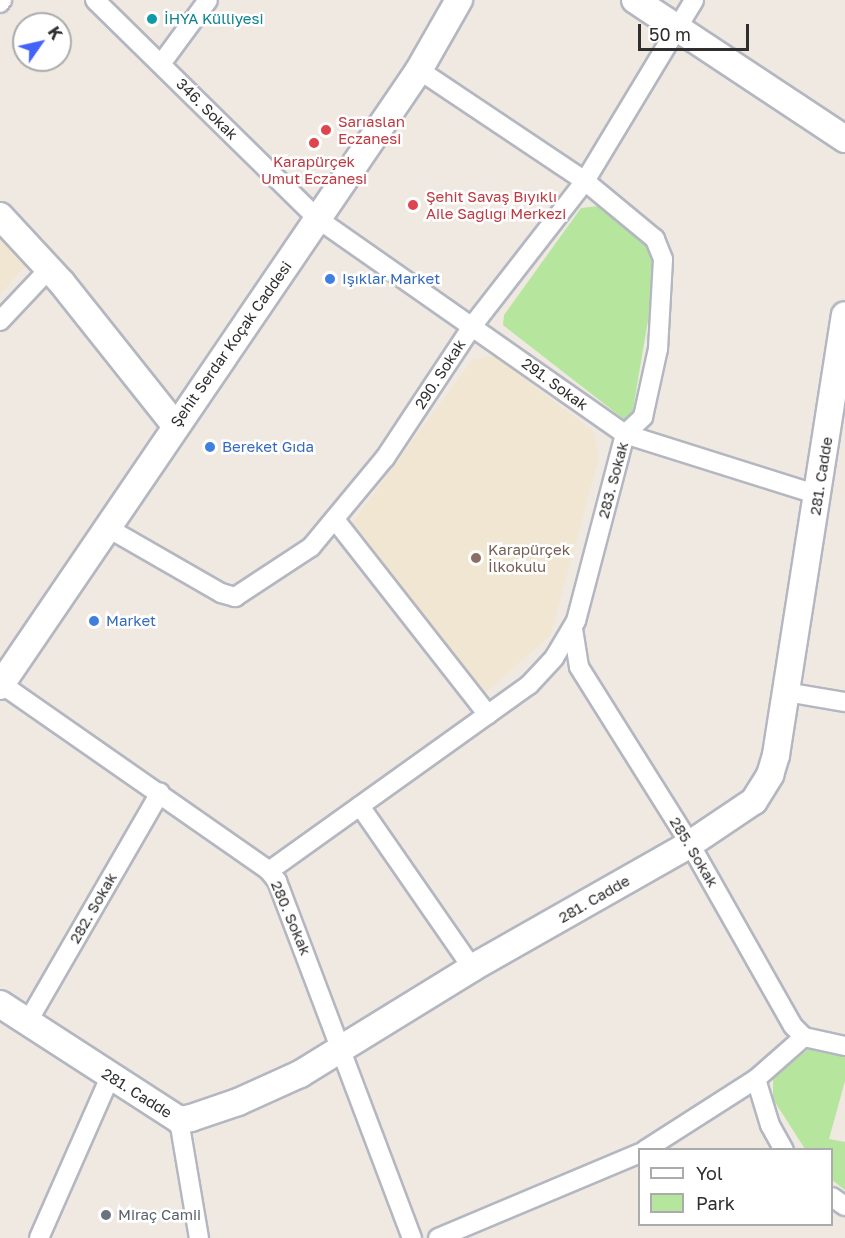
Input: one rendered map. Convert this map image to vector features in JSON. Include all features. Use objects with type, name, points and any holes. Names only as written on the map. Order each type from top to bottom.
[{"type":"street","name":"346. Sokak","points":[[95,0],[318,219]]},
{"type":"street","points":[[161,64],[208,0]]},
{"type":"street","name":"Şehit Serdar Koçak Caddesi","points":[[0,684],[419,70],[459,0]]},
{"type":"street","points":[[634,0],[680,28],[845,139]]},
{"type":"street","name":"290. Sokak","points":[[108,528],[221,593],[235,597],[311,547],[336,521],[385,458],[473,324],[585,181],[680,28],[694,0]]},
{"type":"street","name":"283. Sokak","points":[[269,871],[488,715],[540,675],[573,629],[625,434],[643,417],[658,349],[663,259],[655,239],[585,181],[419,70]]},
{"type":"street","points":[[0,216],[49,269],[175,425]]},
{"type":"street","name":"291. Sokak","points":[[318,219],[473,324],[625,434],[819,495]]},
{"type":"street","points":[[0,321],[49,269]]},
{"type":"street","name":"281. Cadde","points":[[0,1004],[179,1120],[272,1089],[343,1050],[472,968],[690,844],[738,814],[763,789],[776,755],[819,495],[845,315]]},
{"type":"street","points":[[336,521],[488,715]]},
{"type":"street","name":"285. Sokak","points":[[573,629],[579,668],[690,844],[793,1026],[804,1037]]},
{"type":"street","points":[[540,675],[579,668]]},
{"type":"street","name":"280. Sokak","points":[[0,684],[269,871],[285,897],[412,1238]]},
{"type":"street","points":[[786,692],[845,702]]},
{"type":"street","name":"282. Sokak","points":[[27,1023],[160,794]]},
{"type":"street","points":[[360,806],[472,968]]},
{"type":"street","points":[[647,1148],[756,1079],[804,1037],[845,1047]]},
{"type":"street","points":[[39,1238],[110,1077]]},
{"type":"street","points":[[756,1079],[770,1125],[783,1148]]},
{"type":"street","points":[[179,1120],[199,1238]]},
{"type":"street","points":[[438,1238],[638,1153]]},
{"type":"shaded area","points":[[0,231],[24,255],[25,266],[0,294]]},
{"type":"shaded area","name":"Karapürçek İlkokulu","points":[[494,356],[593,431],[599,457],[550,636],[483,694],[353,522],[472,360]]},
{"type":"green space","points":[[599,206],[644,241],[656,273],[632,415],[625,420],[503,325],[504,315],[581,208]]},
{"type":"green space","points":[[811,1047],[845,1054],[845,1081],[829,1139],[845,1142],[845,1190],[833,1181],[833,1148],[804,1148],[773,1099],[773,1078]]},
{"type":"place","name":"İHYA Külliyesi","points":[[152,19]]},
{"type":"place","name":"Sarıaslan Eczanesi","points":[[326,130]]},
{"type":"place","name":"Karapürçek Umut Eczanesi","points":[[314,143]]},
{"type":"place","name":"Şehit Savaş Bıyıklı Aile Sağlığı Merkezi","points":[[413,205]]},
{"type":"place","name":"Işıklar Market","points":[[330,279]]},
{"type":"place","name":"Bereket Gıda","points":[[210,447]]},
{"type":"place","name":"Karapürçek İlkokulu","points":[[476,558]]},
{"type":"place","name":"Market","points":[[94,621]]},
{"type":"place","name":"Miraç Camii","points":[[106,1215]]}]
